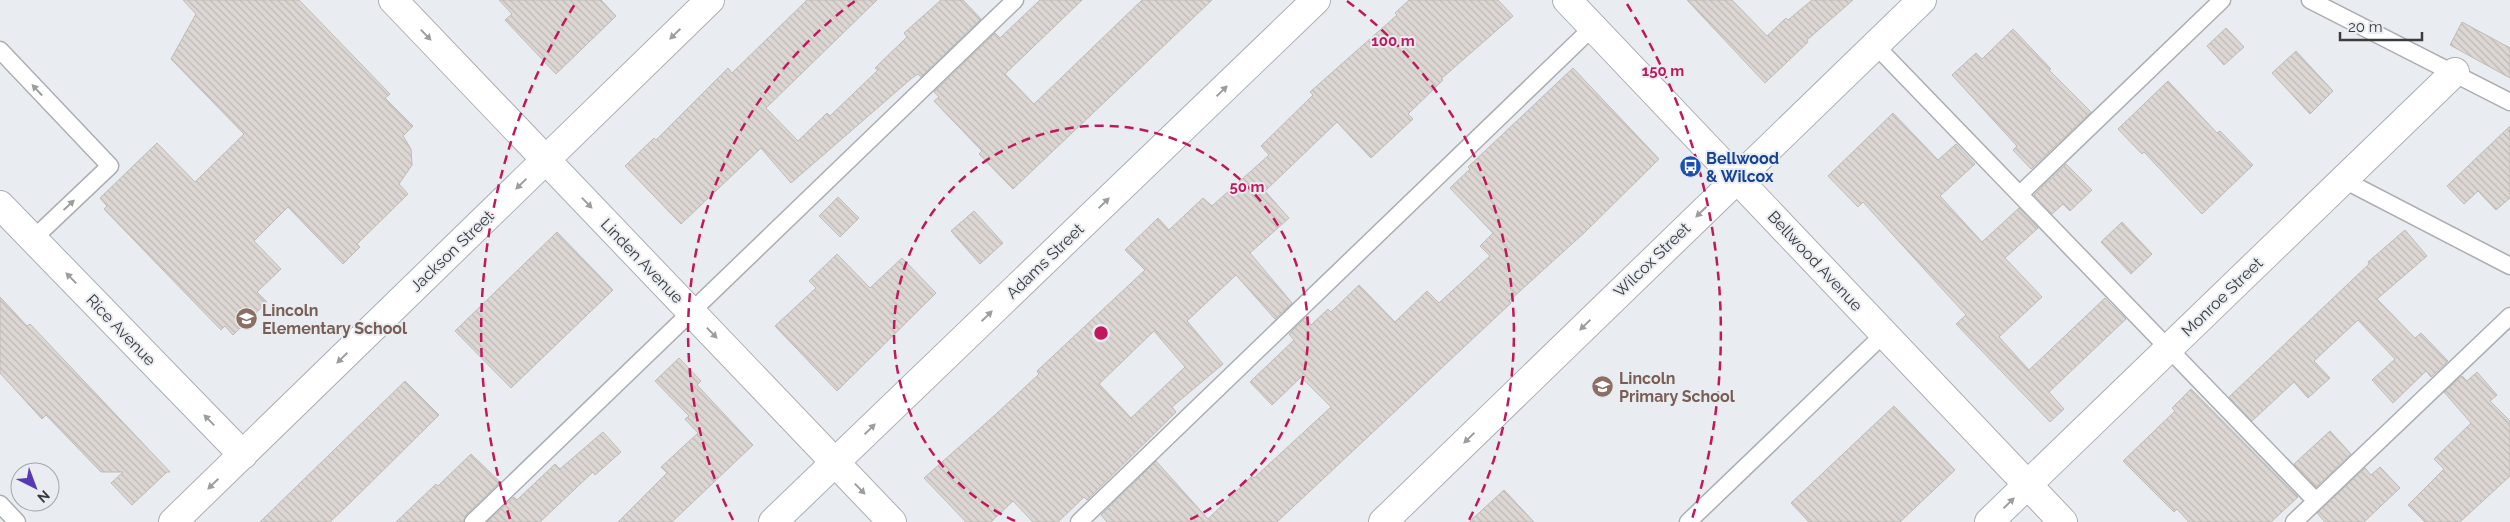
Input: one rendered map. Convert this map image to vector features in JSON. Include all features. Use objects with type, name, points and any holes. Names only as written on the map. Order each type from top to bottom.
[{"type":"street","name":"Linden Avenue","points":[[393,0],[892,522]]},
{"type":"street","name":"Adams Street","points":[[773,522],[1316,0]]},
{"type":"street","name":"Bellwood Avenue","points":[[1567,0],[2064,522]]},
{"type":"street","name":"Wilcox Street","points":[[1383,522],[1736,178],[1922,0]]},
{"type":"street","name":"Jackson Street","points":[[173,522],[545,160],[698,4]]},
{"type":"street","name":"Monroe Street","points":[[1989,522],[2455,72]]},
{"type":"street","name":"Rice Avenue","points":[[0,205],[242,455]]},
{"type":"lane","points":[[473,522],[1016,0]]},
{"type":"lane","points":[[2020,194],[2222,0]]},
{"type":"lane","points":[[2310,0],[2455,72],[2510,102]]},
{"type":"lane","points":[[1079,522],[1593,27]]},
{"type":"lane","points":[[1875,45],[2316,501]]},
{"type":"lane","points":[[0,50],[110,166],[33,239]]},
{"type":"lane","points":[[2344,180],[2510,266]]},
{"type":"lane","points":[[2294,522],[2510,316]]},
{"type":"lane","points":[[1688,522],[1884,334]]},
{"type":"lane","points":[[0,504],[17,522]]},
{"type":"building","points":[[183,0],[299,0],[390,94],[385,98],[413,126],[403,136],[411,149],[412,165],[399,184],[408,194],[357,244],[360,247],[343,264],[288,207],[254,241],[281,269],[257,292],[267,302],[233,335],[225,326],[221,330],[104,209],[107,206],[100,198],[157,143],[195,182],[244,134],[171,59],[196,14]]},
{"type":"building","points":[[499,0],[601,0],[616,16],[556,74],[505,20],[512,14]]},
{"type":"building","points":[[807,0],[877,0],[766,108],[798,141],[827,113],[830,116],[878,70],[875,68],[907,37],[904,33],[941,0],[963,0],[981,19],[921,77],[918,74],[912,78],[791,183],[761,148],[681,224],[625,166],[654,138],[656,140],[728,68],[732,73]]},
{"type":"building","points":[[1040,0],[1082,0],[1005,74],[1034,104],[1142,0],[1212,0],[1013,189],[979,154],[982,151],[934,101],[939,97],[934,92],[995,33],[1000,38]]},
{"type":"building","points":[[1409,0],[1498,0],[1513,16],[1441,79],[1443,80],[1408,114],[1413,119],[1371,158],[1337,122],[1265,191],[1289,218],[1250,253],[1292,303],[1275,319],[1236,275],[1187,321],[1223,364],[1172,407],[1176,412],[1087,500],[1084,497],[1058,522],[1033,522],[1013,501],[991,522],[966,522],[924,478],[1039,374],[1037,371],[1145,270],[1125,250],[1158,218],[1169,230],[1203,198],[1212,206],[1269,155],[1261,146],[1313,95],[1310,92],[1397,15],[1395,13]],"holes":[[[1154,331],[1185,367],[1131,418],[1099,384]]]},
{"type":"building","points":[[1687,0],[1732,0],[1767,36],[1786,18],[1788,20],[1812,0],[1853,0],[1807,40],[1808,42],[1765,83]]},
{"type":"building","points":[[2462,22],[2510,48],[2510,78],[2450,45]]},
{"type":"building","points":[[2226,28],[2244,47],[2224,65],[2207,46]]},
{"type":"building","points":[[2013,29],[2051,69],[2049,70],[2091,112],[2031,169],[2013,150],[2017,146],[1952,75],[1976,53],[1982,59]]},
{"type":"building","points":[[2296,51],[2333,91],[2310,114],[2272,73]]},
{"type":"building","points":[[1573,68],[1659,159],[1584,233],[1509,301],[1511,303],[1277,522],[1107,522],[1101,515],[1156,461],[1208,519],[1252,476],[1254,478],[1331,407],[1301,377],[1272,405],[1250,382],[1294,340],[1289,334],[1305,318],[1311,325],[1328,309],[1331,312],[1359,285],[1395,322],[1427,291],[1439,303],[1490,256],[1480,246],[1493,233],[1450,188],[1470,169],[1468,167]]},
{"type":"building","points":[[2168,81],[2217,133],[2220,131],[2253,165],[2202,214],[2144,152],[2142,154],[2118,129]]},
{"type":"building","points":[[1893,113],[1938,160],[1956,144],[1975,164],[1940,196],[1982,242],[2019,208],[2038,228],[2005,258],[2042,297],[1999,337],[2029,370],[2105,298],[2126,319],[2049,392],[2064,409],[2050,422],[1956,324],[1966,315],[1863,202],[1858,207],[1828,176]]},
{"type":"building","points":[[2510,126],[2510,198],[2496,210],[2478,191],[2464,204],[2447,186]]},
{"type":"building","points":[[2066,164],[2092,190],[2070,211],[2063,204],[2052,214],[2034,195]]},
{"type":"building","points":[[838,197],[859,218],[840,237],[819,216]]},
{"type":"building","points":[[974,211],[1003,243],[980,264],[951,231]]},
{"type":"building","points":[[2122,222],[2152,254],[2131,274],[2101,242]]},
{"type":"building","points":[[2405,230],[2427,256],[2377,299],[2415,338],[2421,333],[2448,361],[2431,377],[2426,371],[2393,403],[2372,380],[2395,359],[2358,320],[2314,361],[2330,378],[2308,398],[2294,382],[2252,421],[2229,397],[2369,264],[2368,262]]},
{"type":"building","points":[[557,232],[613,290],[511,388],[455,331]]},
{"type":"building","points":[[837,254],[870,288],[902,258],[936,293],[837,391],[775,326],[816,288],[809,281]]},
{"type":"building","points":[[0,297],[27,326],[30,324],[170,472],[167,472],[132,505],[111,483],[123,472],[101,472],[46,415],[42,419],[0,373]]},
{"type":"building","points":[[679,358],[701,381],[697,385],[753,445],[672,522],[618,522],[667,473],[661,467],[698,433],[685,419],[689,416],[655,381]]},
{"type":"building","points":[[2477,372],[2497,395],[2490,401],[2510,421],[2510,476],[2460,522],[2425,522],[2408,505],[2444,469],[2434,459],[2471,423],[2444,392],[2462,376],[2467,381]]},
{"type":"building","points":[[405,381],[439,415],[351,502],[330,522],[260,522]]},
{"type":"building","points":[[2191,389],[2298,497],[2271,522],[2189,522],[2177,509],[2174,512],[2123,461],[2175,411],[2172,408]]},
{"type":"building","points":[[1894,406],[1955,470],[1900,522],[1809,522],[1791,503]]},
{"type":"building","points":[[2330,431],[2351,454],[2316,487],[2294,464]]},
{"type":"building","points":[[603,432],[621,452],[595,475],[593,472],[540,522],[487,522],[514,497],[517,500],[555,464],[560,469]]},
{"type":"building","points":[[471,454],[500,482],[466,515],[463,522],[396,522],[436,484],[438,486]]},
{"type":"building","points":[[2380,467],[2400,488],[2364,522],[2325,522],[2317,513],[2365,468],[2371,475]]},
{"type":"building","points":[[1504,490],[1534,522],[1469,522]]},
{"type":"place","name":"Bellwood & Wilcox","points":[[1690,167]]},
{"type":"place","name":"Lincoln Elementary School","points":[[246,319]]},
{"type":"place","name":"Lincoln Primary School","points":[[1603,387]]}]
